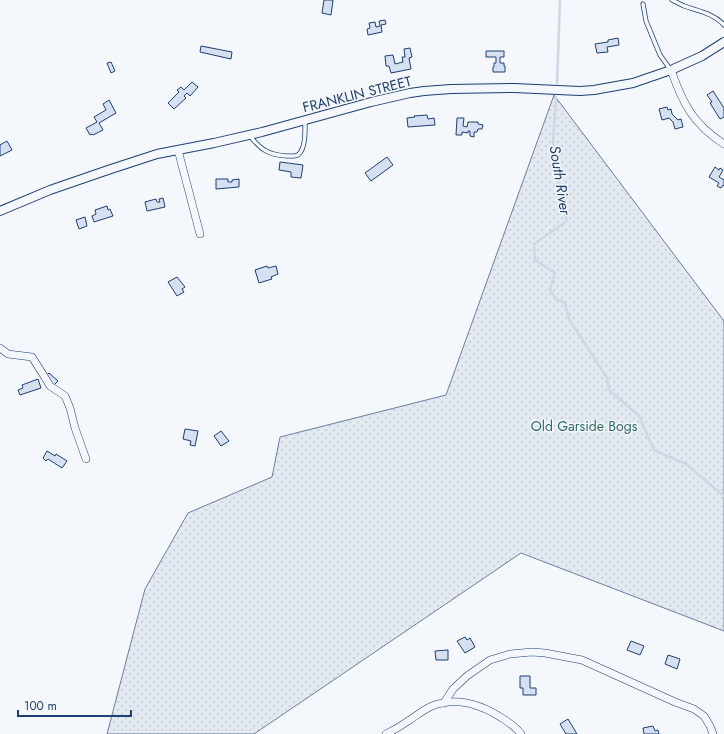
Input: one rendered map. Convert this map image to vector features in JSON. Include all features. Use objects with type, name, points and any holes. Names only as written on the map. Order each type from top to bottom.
[{"type":"street","name":"FRANKLIN STREET","points":[[0,211],[50,190],[157,154],[250,135],[371,102],[410,93],[451,89],[514,88],[587,91],[633,83],[671,70],[702,56],[724,42]]},
{"type":"street","points":[[671,70],[682,98],[692,116],[707,132],[724,144]]},
{"type":"street","points":[[178,150],[200,234]]},
{"type":"street","points":[[0,348],[8,354],[32,357],[50,386],[65,396],[86,460]]},
{"type":"street","points":[[444,703],[454,689],[467,676],[490,660],[510,654],[532,652],[545,653],[582,660],[675,702],[694,709],[704,716],[713,734]]},
{"type":"street","points":[[386,734],[423,710],[444,703],[457,702],[484,708],[508,722],[521,734]]},
{"type":"lane","points":[[672,0],[682,5],[710,14],[724,25]]},
{"type":"lane","points":[[643,4],[646,21],[660,55],[671,70]]},
{"type":"lane","points":[[250,135],[257,145],[265,151],[278,156],[296,156],[302,149],[305,120]]},
{"type":"green space","name":"Old Garside Bogs","points":[[554,95],[724,321],[724,631],[521,553],[254,734],[107,734],[145,589],[188,513],[272,477],[280,437],[446,395]]},
{"type":"building","points":[[324,0],[333,0],[331,15],[322,13]]},
{"type":"building","points":[[385,20],[386,24],[381,25],[382,32],[368,35],[367,29],[370,28],[369,23],[375,22],[376,27],[380,26],[379,21]]},
{"type":"building","points":[[618,38],[619,45],[607,47],[608,52],[597,53],[595,44],[608,42],[608,40]]},
{"type":"building","points":[[201,46],[232,52],[231,59],[200,52]]},
{"type":"building","points":[[410,48],[412,57],[409,58],[411,69],[391,73],[389,66],[386,66],[385,56],[393,55],[395,64],[403,62],[402,57],[405,57],[404,49]]},
{"type":"building","points":[[486,51],[504,51],[504,57],[500,57],[500,63],[504,63],[505,72],[493,72],[496,57],[486,57]]},
{"type":"building","points":[[111,62],[115,71],[111,73],[107,63]]},
{"type":"building","points":[[192,82],[198,87],[190,96],[187,93],[184,96],[186,98],[174,109],[168,103],[179,92],[177,90],[181,87],[184,90]]},
{"type":"building","points":[[713,91],[724,108],[724,117],[720,119],[707,95]]},
{"type":"building","points":[[109,100],[116,113],[99,123],[103,130],[90,135],[86,128],[97,122],[94,117],[106,110],[103,104]]},
{"type":"building","points":[[667,107],[668,110],[671,109],[672,114],[678,120],[681,119],[683,127],[675,129],[673,122],[669,118],[662,120],[659,109]]},
{"type":"building","points":[[427,115],[428,119],[434,118],[435,125],[408,127],[407,118]]},
{"type":"building","points":[[457,118],[464,118],[463,126],[467,127],[468,122],[478,122],[478,124],[483,125],[482,129],[478,129],[477,132],[474,132],[474,137],[470,136],[470,131],[468,131],[468,133],[462,132],[462,135],[456,135]]},
{"type":"building","points":[[7,141],[12,150],[0,156],[0,145]]},
{"type":"building","points":[[387,157],[393,165],[371,181],[365,173]]},
{"type":"building","points":[[280,162],[303,165],[301,178],[291,177],[291,172],[279,170]]},
{"type":"building","points":[[715,167],[719,170],[720,168],[723,170],[719,177],[724,180],[724,186],[723,185],[721,188],[717,186],[719,183],[709,177]]},
{"type":"building","points":[[216,179],[228,179],[228,182],[232,182],[232,180],[239,179],[239,187],[216,189]]},
{"type":"building","points":[[163,198],[165,207],[147,211],[145,202],[156,199],[157,202],[160,202],[159,199]]},
{"type":"building","points":[[107,206],[108,210],[110,209],[113,216],[94,222],[92,216],[96,214],[95,210]]},
{"type":"building","points":[[85,217],[87,226],[79,229],[76,220]]},
{"type":"building","points":[[267,266],[268,268],[276,266],[278,274],[271,277],[272,279],[259,283],[255,270]]},
{"type":"building","points":[[177,277],[185,287],[182,289],[184,292],[177,296],[168,282]]},
{"type":"building","points":[[49,373],[58,381],[53,386],[45,377]]},
{"type":"building","points":[[38,379],[41,388],[20,395],[18,390],[23,388],[22,385]]},
{"type":"building","points":[[185,429],[198,431],[195,446],[190,445],[191,441],[183,439]]},
{"type":"building","points":[[221,431],[229,441],[221,446],[214,436]]},
{"type":"building","points":[[47,451],[55,456],[56,454],[67,461],[62,468],[48,459],[46,461],[43,458]]},
{"type":"building","points":[[465,637],[467,640],[470,638],[475,647],[465,653],[457,641]]},
{"type":"building","points":[[631,641],[644,646],[640,655],[627,650]]},
{"type":"building","points":[[448,650],[448,660],[436,660],[435,651]]},
{"type":"building","points":[[668,655],[680,659],[677,669],[665,664]]},
{"type":"building","points":[[520,676],[530,676],[530,688],[536,688],[536,695],[523,695],[523,688],[520,688]]},
{"type":"building","points":[[568,719],[577,734],[566,734],[560,724]]},
{"type":"building","points":[[653,726],[655,731],[658,730],[659,734],[644,734],[643,728]]},
{"type":"waterway","name":"South River","points":[[557,83],[560,0]]},
{"type":"waterway","name":"South River","points":[[556,97],[553,143],[562,203],[567,221],[534,244],[535,260],[555,273],[550,289],[556,299],[565,303],[569,319],[607,378],[609,390],[639,416],[654,450],[686,464],[724,496]]}]
